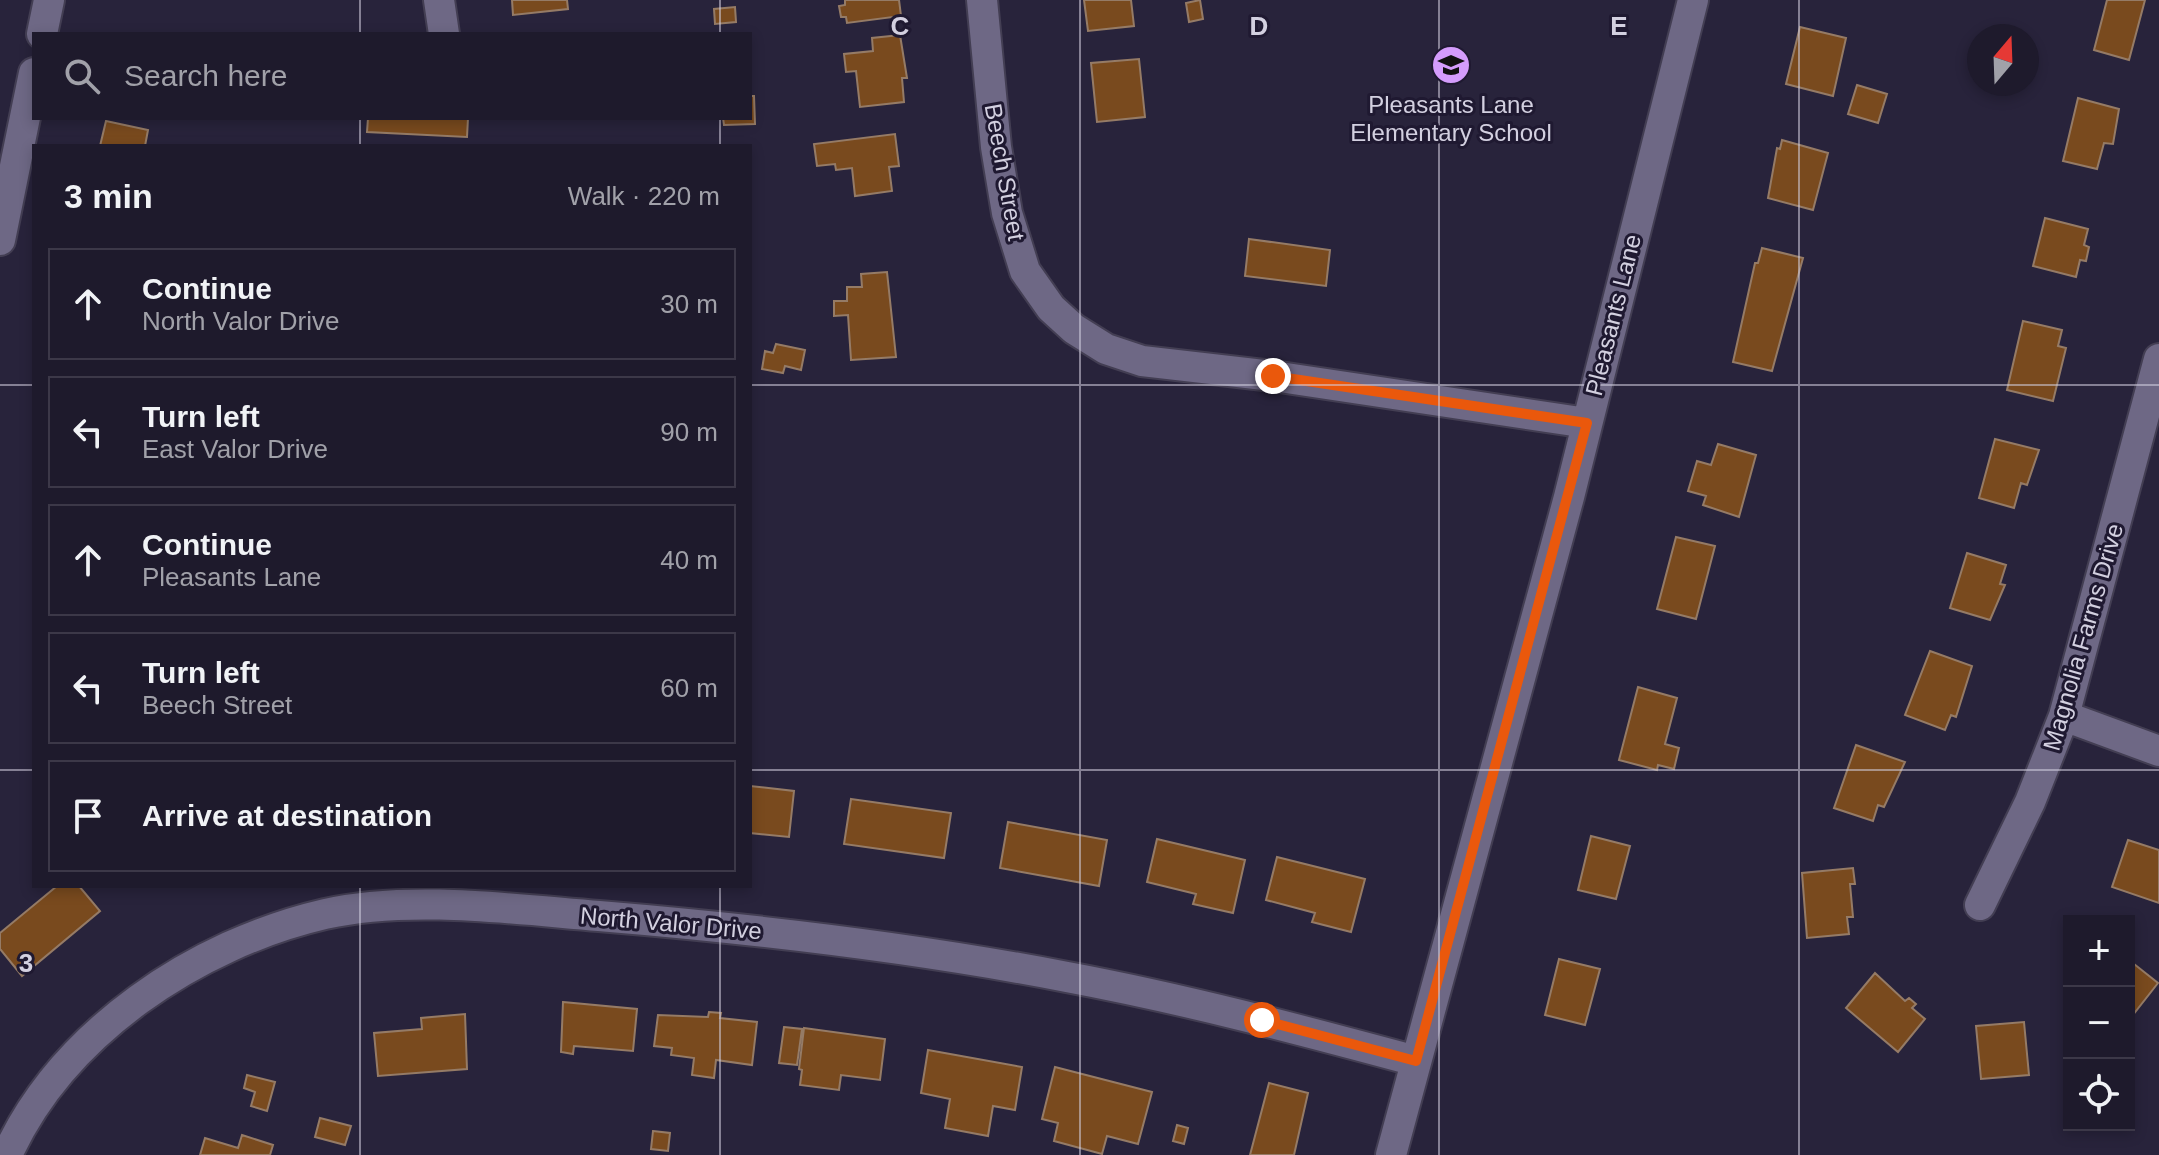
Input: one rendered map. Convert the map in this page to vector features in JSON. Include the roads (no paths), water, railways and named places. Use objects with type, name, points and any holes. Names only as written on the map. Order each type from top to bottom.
[{"type":"street","points":[[42,32],[49,0]]},
{"type":"street","points":[[439,0],[444,32]]},
{"type":"street","name":"Beech Street","points":[[982,0],[996,147],[1007,213],[1025,271],[1051,308],[1074,329],[1106,349],[1142,361],[1289,379],[1587,423]]},
{"type":"street","name":"Pleasants Lane","points":[[1391,1155],[1587,423],[1693,0]]},
{"type":"street","points":[[0,240],[32,83]]},
{"type":"street","name":"Magnolia Farms Drive","points":[[1980,905],[2030,802],[2064,716],[2154,400],[2159,359]]},
{"type":"street","points":[[2064,716],[2159,751]]},
{"type":"street","name":"North Valor Drive","points":[[7,1155],[38,1101],[73,1057],[113,1019],[159,987],[208,958],[260,933],[326,914],[384,906],[502,909],[594,916],[732,927],[886,946],[1084,980],[1262,1020],[1416,1061]]},
{"type":"place","name":"Pleasants Lane Elementary School","points":[[1451,65]]}]
